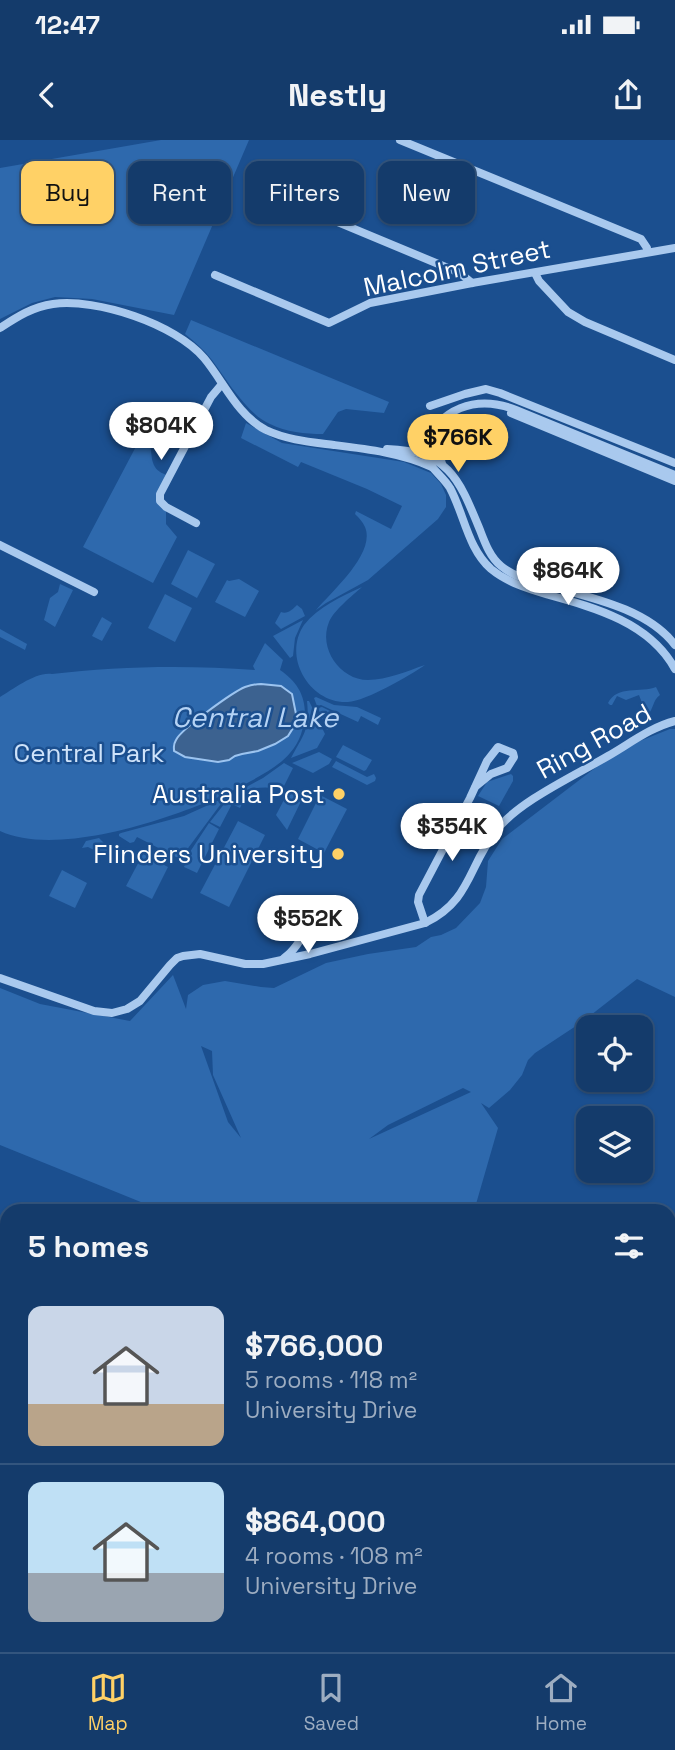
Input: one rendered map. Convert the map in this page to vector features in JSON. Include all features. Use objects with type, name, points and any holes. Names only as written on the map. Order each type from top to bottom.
[{"type":"street","points":[[400,140],[640,239],[647,252]]},
{"type":"street","points":[[342,224],[460,273],[472,283]]},
{"type":"street","name":"Malcolm Street","points":[[215,275],[329,323],[369,303],[675,248]]},
{"type":"street","points":[[535,273],[539,281],[568,312],[585,323],[675,360]]},
{"type":"street","points":[[0,328],[27,311],[46,306],[71,303],[102,307],[158,326],[181,337],[204,358],[249,417],[266,429],[293,439],[367,449],[433,467]]},
{"type":"street","points":[[196,523],[166,507],[160,501],[160,494],[211,397],[222,384]]},
{"type":"street","points":[[430,406],[486,389],[675,463]]},
{"type":"street","points":[[675,475],[576,433],[498,404],[479,403],[455,410],[437,426],[422,449],[451,490],[481,559],[489,568],[528,589],[607,613],[630,624],[654,642],[675,669]]},
{"type":"street","points":[[425,455],[449,420],[465,411],[484,408],[504,410],[675,481]]},
{"type":"street","points":[[439,432],[438,447],[442,464]]},
{"type":"street","points":[[396,450],[408,448],[427,439]]},
{"type":"street","points":[[367,449],[425,455],[442,464],[456,479],[488,549],[495,560],[508,571],[638,615],[656,626],[675,645]]},
{"type":"street","points":[[403,457],[425,455]]},
{"type":"street","points":[[457,505],[472,510]]},
{"type":"street","points":[[0,545],[94,592]]},
{"type":"street","name":"Ring Road","points":[[0,978],[107,1013],[127,1009],[140,1001],[170,965],[183,956],[200,954],[255,965],[279,962],[425,923],[451,907],[496,829],[514,813],[545,793],[673,723],[675,715]]},
{"type":"street","points":[[425,923],[418,902],[419,895],[486,761],[496,748],[513,753],[514,757],[509,766],[491,774],[475,786]]},
{"type":"street","points":[[279,962],[289,955],[310,923]]},
{"type":"green space","points":[[161,140],[249,140],[231,182],[231,161],[128,161],[128,224],[213,224],[174,315],[92,299],[55,297],[32,303],[0,319],[0,168],[21,164],[21,224],[114,224],[114,161],[40,161]]},
{"type":"green space","points":[[191,320],[389,402],[384,413],[346,409],[338,412],[323,434],[276,427],[246,405],[209,356],[185,334]]},
{"type":"green space","points":[[246,423],[282,443],[404,462],[431,473],[446,495],[446,507],[438,519],[368,580],[316,610],[351,571],[364,548],[367,537],[365,527],[355,514],[356,511],[391,529],[402,506],[301,462],[298,467],[241,438]]},
{"type":"green space","points":[[141,437],[149,443],[155,467],[169,476],[160,494],[166,507],[166,524],[177,537],[153,583],[83,547]]},
{"type":"green space","points":[[188,550],[215,564],[197,598],[171,584]]},
{"type":"green space","points":[[239,579],[259,591],[245,617],[215,602],[227,580]]},
{"type":"green space","points":[[60,584],[73,590],[55,627],[44,620],[50,598],[58,592]]},
{"type":"green space","points":[[362,587],[331,617],[326,632],[329,652],[340,669],[358,679],[375,680],[425,665],[376,693],[356,701],[334,701],[312,687],[304,676],[298,664],[298,638],[304,625],[323,607]]},
{"type":"green space","points":[[165,594],[192,608],[175,642],[148,628]]},
{"type":"green space","points":[[297,605],[305,616],[281,629],[275,623],[281,612],[288,612]]},
{"type":"green space","points":[[102,617],[112,623],[102,641],[92,636]]},
{"type":"green space","points":[[303,620],[295,638],[293,656],[290,658],[273,636]]},
{"type":"green space","points":[[0,629],[27,644],[25,650],[0,637]]},
{"type":"green space","name":"Central Park","points":[[265,643],[283,660],[280,670],[298,689],[305,707],[299,740],[277,765],[251,781],[197,806],[128,828],[58,840],[26,838],[0,831],[0,697],[25,681],[46,674],[153,667],[255,670],[253,666]]},
{"type":"green space","points":[[656,687],[660,695],[647,716],[639,695],[626,700],[617,696],[612,705],[608,703],[612,697],[623,692]]},
{"type":"green space","points":[[316,697],[334,705],[357,707],[381,718],[378,725],[361,716],[358,722],[321,705],[317,706]]},
{"type":"green space","points":[[307,701],[325,734],[317,748],[291,758],[306,726]]},
{"type":"green space","points":[[322,707],[338,715],[339,719],[327,730],[318,708]]},
{"type":"green space","points":[[675,729],[675,997],[637,979],[591,1015],[576,1015],[576,1026],[535,1053],[510,1090],[489,1108],[481,1103],[498,1128],[476,1204],[146,1204],[0,1145],[0,988],[40,1004],[130,1021],[173,975],[186,1009],[188,995],[203,985],[225,981],[274,988],[326,963],[416,947],[431,937],[456,928],[480,903],[486,887],[488,861],[502,839],[620,749]],"holes":[[[201,1046],[212,1051],[213,1075],[241,1138],[228,1122]],[[463,1088],[471,1092],[369,1139],[388,1125]]]},
{"type":"green space","points":[[343,745],[372,760],[366,770],[336,757]]},
{"type":"green space","points":[[319,752],[332,759],[329,764],[313,773],[292,763]]},
{"type":"green space","points":[[336,761],[367,777],[374,774],[375,781],[367,785],[332,767]]},
{"type":"green space","points":[[284,763],[293,768],[282,790],[260,788],[237,792],[263,778]]},
{"type":"green space","points":[[511,774],[513,781],[499,806],[478,796],[487,782]]},
{"type":"green space","points":[[296,790],[306,791],[287,830],[276,815],[286,796]]},
{"type":"green space","points":[[246,793],[240,808],[232,804],[220,827],[210,822],[232,794]]},
{"type":"green space","points":[[320,795],[347,809],[324,853],[298,839]]},
{"type":"green space","points":[[226,797],[180,859],[137,837],[130,843],[119,836],[121,833],[184,816]]},
{"type":"green space","points":[[238,821],[265,835],[229,907],[200,893]]},
{"type":"green space","points":[[209,823],[219,829],[197,873],[184,867],[184,861]]},
{"type":"green space","points":[[99,838],[109,848],[108,856],[99,851],[95,853],[88,847],[82,848],[86,841]]},
{"type":"green space","points":[[143,854],[168,867],[152,899],[126,886]]},
{"type":"green space","points":[[62,870],[87,883],[75,908],[49,896]]},
{"type":"water","name":"Central Lake","points":[[261,684],[281,686],[292,694],[296,714],[288,736],[258,751],[218,762],[185,757],[174,751],[174,744],[180,735],[219,703],[239,690]]},
{"type":"place","name":"Australia Post","points":[[339,794]]},
{"type":"place","name":"Flinders University","points":[[338,854]]}]
